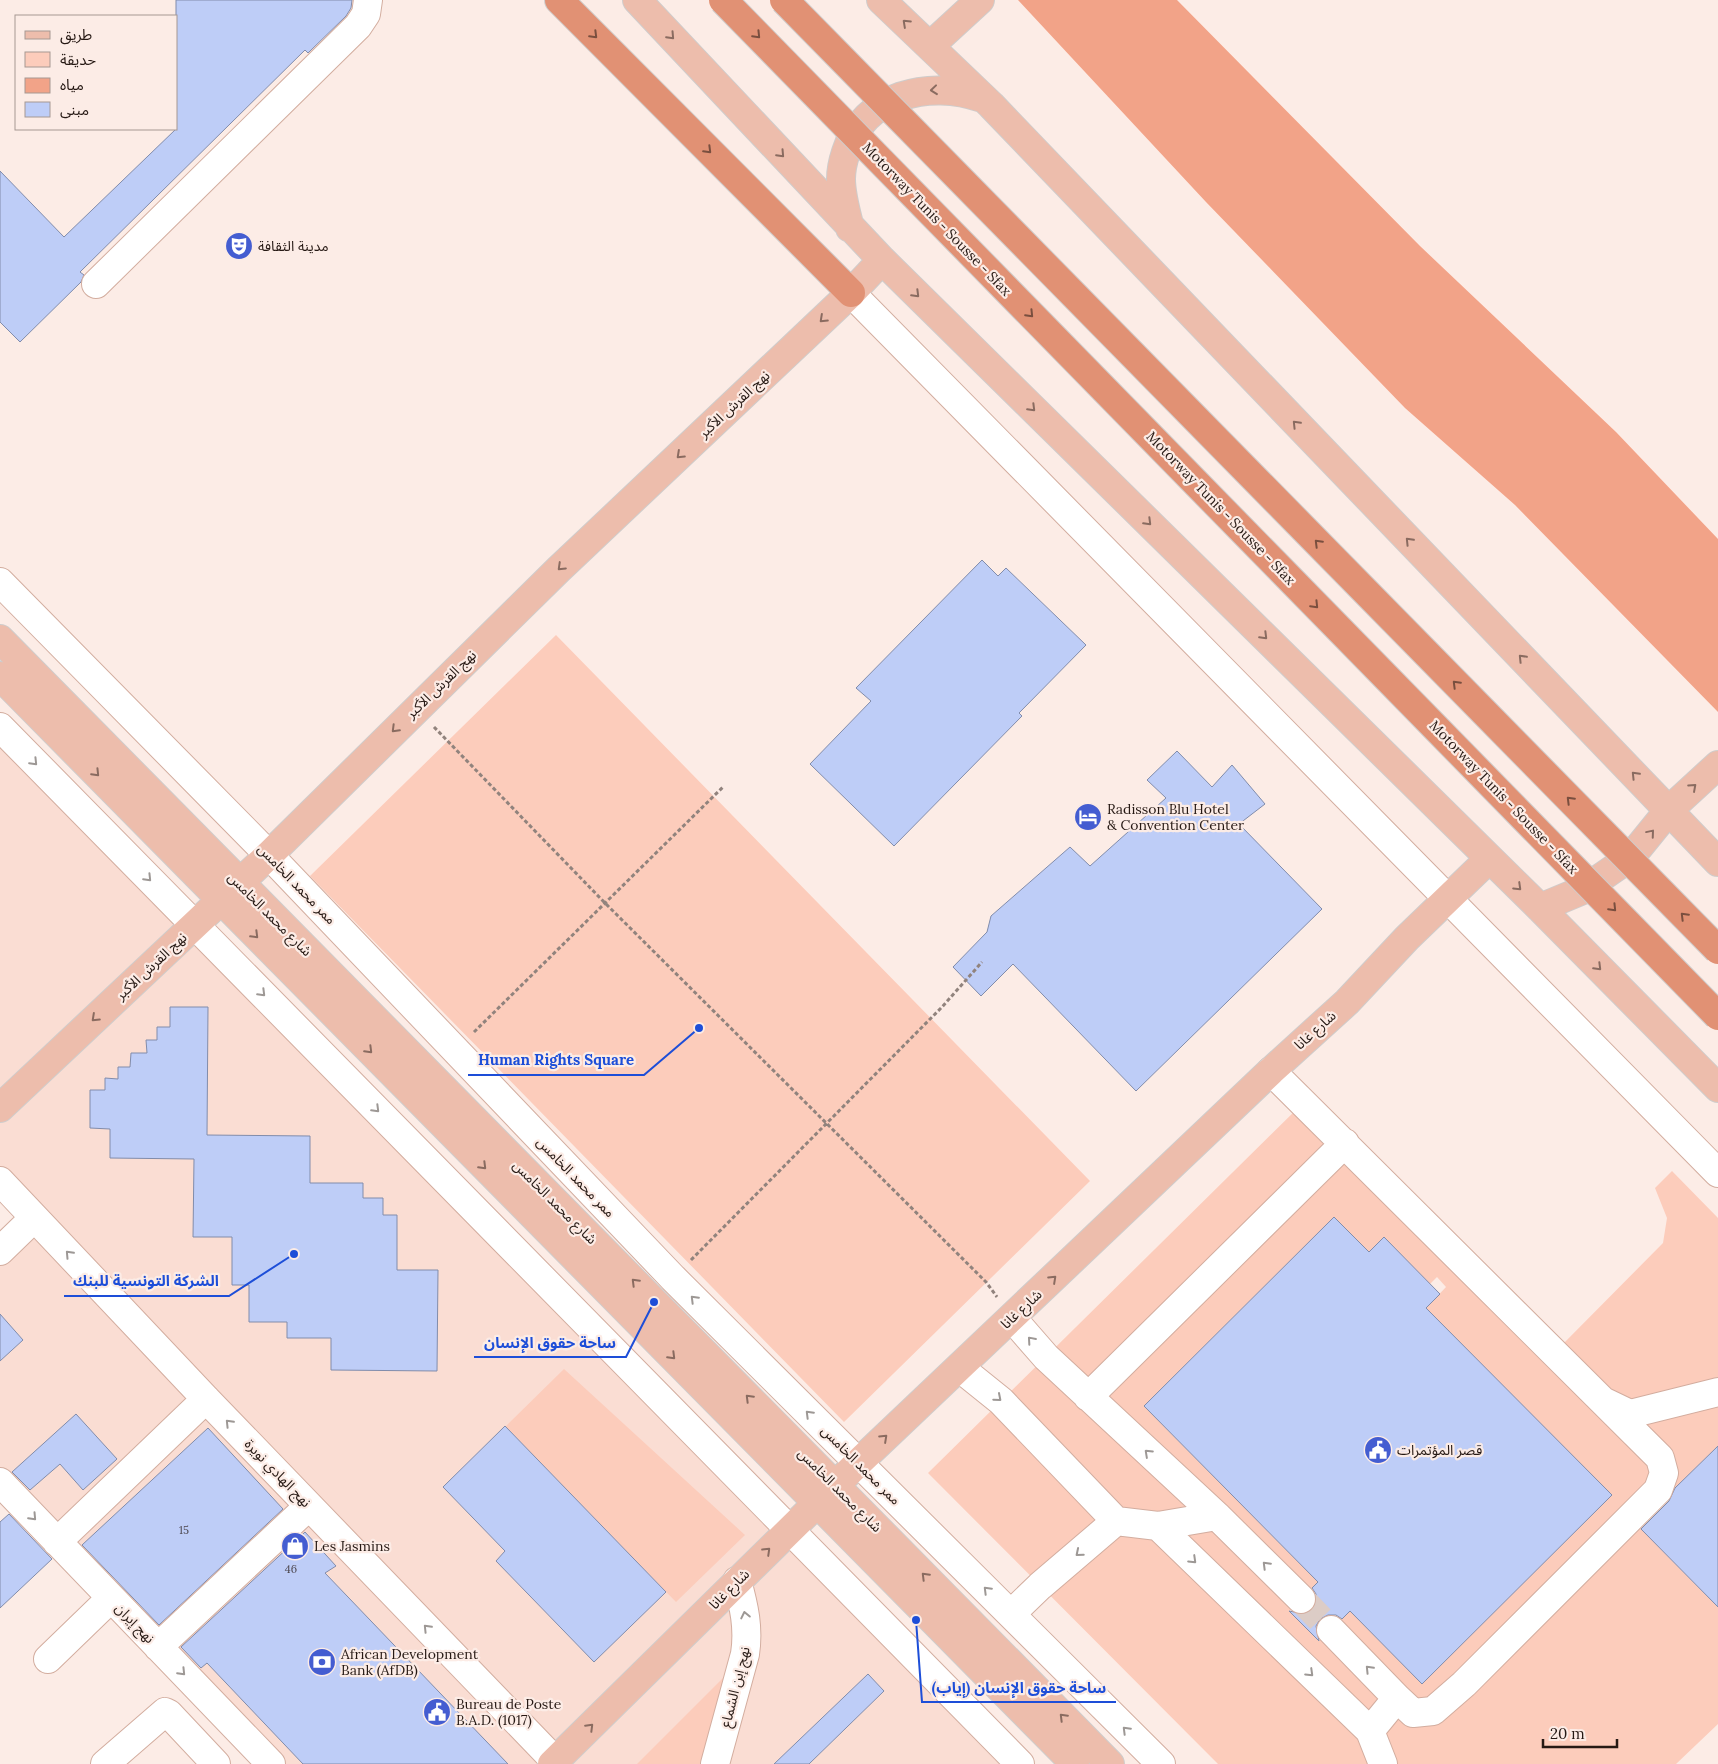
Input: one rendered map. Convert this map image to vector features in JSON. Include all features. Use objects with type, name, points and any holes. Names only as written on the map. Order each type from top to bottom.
[{"type":"highway","points":[[560,0],[851,293]]},
{"type":"highway","name":"Motorway Tunis - Sousse - Sfax","points":[[723,0],[1718,1016]]},
{"type":"highway","points":[[784,0],[1718,950]]},
{"type":"main road","points":[[637,0],[850,228],[1540,908],[1718,1088]]},
{"type":"main road","points":[[881,0],[982,98],[1718,862]]},
{"type":"main road","points":[[930,46],[980,0]]},
{"type":"main road","points":[[850,228],[841,179],[842,164],[850,138],[871,112],[887,100],[911,93],[952,89],[982,98]]},
{"type":"main road","name":"نهج القرش الأكبر","points":[[0,1108],[269,855],[558,570],[851,293],[882,260]]},
{"type":"main road","name":"شارع محمد الخامس","points":[[0,639],[230,891]]},
{"type":"main road","name":"شارع محمد الخامس","points":[[0,676],[230,891],[826,1494],[1110,1764]]},
{"type":"main road","points":[[1540,908],[1562,900],[1603,878],[1639,846],[1669,810],[1718,765]]},
{"type":"main road","name":"شارع غانا","points":[[555,1763],[858,1463],[1271,1071],[1347,1002],[1448,898],[1490,859]]},
{"type":"main road","name":"شارع محمد الخامس","points":[[826,1494],[1075,1764]]},
{"type":"street","points":[[96,284],[358,26],[366,14],[368,0]]},
{"type":"street","points":[[851,293],[1718,1173]]},
{"type":"street","name":"ممر محمد الخامس","points":[[0,582],[269,855],[673,1278],[1161,1764]]},
{"type":"street","points":[[0,727],[1020,1764]]},
{"type":"street","points":[[1271,1071],[1660,1458],[1664,1473],[1658,1490],[1464,1684],[1433,1711],[1412,1713],[1331,1630]]},
{"type":"street","points":[[1088,1397],[1344,1144]]},
{"type":"street","name":"نهج الهادي نويرة","points":[[0,1181],[555,1763]]},
{"type":"street","points":[[0,1251],[34,1218]]},
{"type":"street","points":[[1012,1318],[1046,1357],[1218,1516],[1300,1599]]},
{"type":"street","points":[[960,1368],[1002,1401],[1116,1521],[1158,1526],[1218,1516]]},
{"type":"street","points":[[1600,1400],[1630,1414],[1718,1392]]},
{"type":"street","points":[[57,1542],[206,1399]]},
{"type":"street","name":"نهج إيران","points":[[0,1482],[271,1764]]},
{"type":"street","points":[[158,1648],[309,1506]]},
{"type":"street","points":[[1011,1614],[1040,1586],[1116,1521]]},
{"type":"street","points":[[1158,1526],[1370,1731],[1383,1764]]},
{"type":"street","name":"نهج إبن الشماع","points":[[715,1764],[748,1638],[747,1620],[737,1581]]},
{"type":"street","points":[[48,1659],[111,1598]]},
{"type":"street","points":[[1370,1731],[1398,1698]]},
{"type":"street","points":[[105,1764],[165,1712],[216,1764]]},
{"type":"path","points":[[416,709],[605,903],[986,1282],[1012,1318]]},
{"type":"path","points":[[455,1049],[724,786]]},
{"type":"path","points":[[673,1278],[942,1007],[982,962]]},
{"type":"shaded area","points":[[0,746],[999,1764],[281,1764],[0,1473],[0,1249],[41,1209],[0,1167]]},
{"type":"green space","points":[[556,635],[1090,1181],[844,1422],[310,876]]},
{"type":"green space","points":[[1303,1103],[1562,1345],[1663,1243],[1667,1218],[1655,1188],[1672,1171],[1718,1218],[1718,1446],[1638,1526],[1718,1607],[1718,1724],[1676,1764],[1218,1764],[928,1473]],"holes":[[[1334,1217],[1369,1252],[1384,1237],[1414,1300],[1437,1277],[1446,1287],[1426,1308],[1422,1683],[1350,1611],[1319,1641],[1289,1611],[1318,1582],[1144,1406]]]},
{"type":"green space","points":[[564,1369],[745,1535],[676,1602],[505,1427]]},
{"type":"green space","points":[[726,1675],[710,1764],[637,1764]]},
{"type":"water","points":[[1018,0],[1177,0],[1420,246],[1616,432],[1718,539],[1718,712],[1515,505],[1405,408],[1206,202]]},
{"type":"building","points":[[176,0],[352,0],[351,8],[346,16],[308,53],[305,50],[80,272],[84,275],[81,282],[20,342],[0,322],[0,171],[64,237],[175,130],[178,130],[178,15],[176,15]]},
{"type":"building","points":[[982,560],[998,576],[1006,568],[1086,645],[1019,713],[1022,716],[894,846],[810,764],[871,701],[856,688]]},
{"type":"building","points":[[1177,751],[1212,787],[1232,765],[1265,804],[1239,824],[1322,909],[1136,1091],[1013,964],[981,996],[953,967],[987,932],[991,916],[1070,847],[1090,866],[1166,798],[1147,780]]},
{"type":"building","points":[[170,1007],[208,1007],[207,1135],[310,1136],[310,1183],[363,1183],[363,1198],[383,1198],[383,1215],[397,1215],[397,1270],[438,1270],[437,1371],[331,1370],[331,1338],[287,1338],[287,1322],[249,1322],[249,1285],[232,1285],[232,1237],[193,1237],[194,1159],[110,1158],[110,1129],[90,1128],[90,1090],[105,1090],[105,1078],[118,1079],[118,1067],[130,1067],[131,1053],[147,1053],[146,1040],[157,1040],[157,1027],[170,1027]]},
{"type":"building","name":"قصر المؤتمرات","points":[[1334,1217],[1369,1252],[1384,1237],[1440,1294],[1426,1308],[1612,1495],[1422,1684],[1350,1611],[1342,1619],[1336,1615],[1328,1615],[1320,1619],[1316,1626],[1319,1641],[1289,1611],[1305,1614],[1312,1610],[1316,1602],[1316,1594],[1312,1588],[1318,1582],[1144,1406]]},
{"type":"building","points":[[0,1314],[23,1340],[0,1361]]},
{"type":"building","points":[[76,1414],[117,1459],[83,1490],[60,1464],[30,1490],[12,1472]]},
{"type":"building","points":[[505,1426],[666,1592],[594,1662],[496,1561],[505,1551],[443,1487]]},
{"type":"building","points":[[208,1428],[283,1509],[159,1625],[82,1545]]},
{"type":"building","points":[[1718,1446],[1718,1607],[1641,1529],[1669,1501],[1675,1488]]},
{"type":"building","points":[[9,1514],[52,1559],[0,1608],[0,1522]]},
{"type":"building","name":"African Development Bank (AfDB)","points":[[305,1532],[336,1566],[325,1573],[508,1764],[303,1764],[207,1663],[201,1668],[181,1647]]},
{"type":"building","points":[[868,1674],[884,1691],[809,1764],[774,1764]]},
{"type":"tunnel","points":[[1301,1599],[1331,1630]]},
{"type":"place","name":"مدينة الثقافة","points":[[239,246]]},
{"type":"place","name":"Radisson Blu Hotel & Convention Center","points":[[1088,817]]},
{"type":"place","name":"Human Rights Square","points":[[699,1028]]},
{"type":"place","name":"الشركة التونسية للبنك","points":[[294,1254]]},
{"type":"place","name":"ساحة حقوق الإنسان","points":[[654,1302]]},
{"type":"place","name":"قصر المؤتمرات","points":[[1378,1450]]},
{"type":"place","name":"Les Jasmins","points":[[295,1546]]},
{"type":"place","name":"ساحة حقوق الإنسان (إياب)","points":[[916,1620]]},
{"type":"place","name":"African Development Bank (AfDB)","points":[[322,1662]]},
{"type":"place","name":"Bureau de Poste B.A.D. (1017)","points":[[437,1712]]}]
